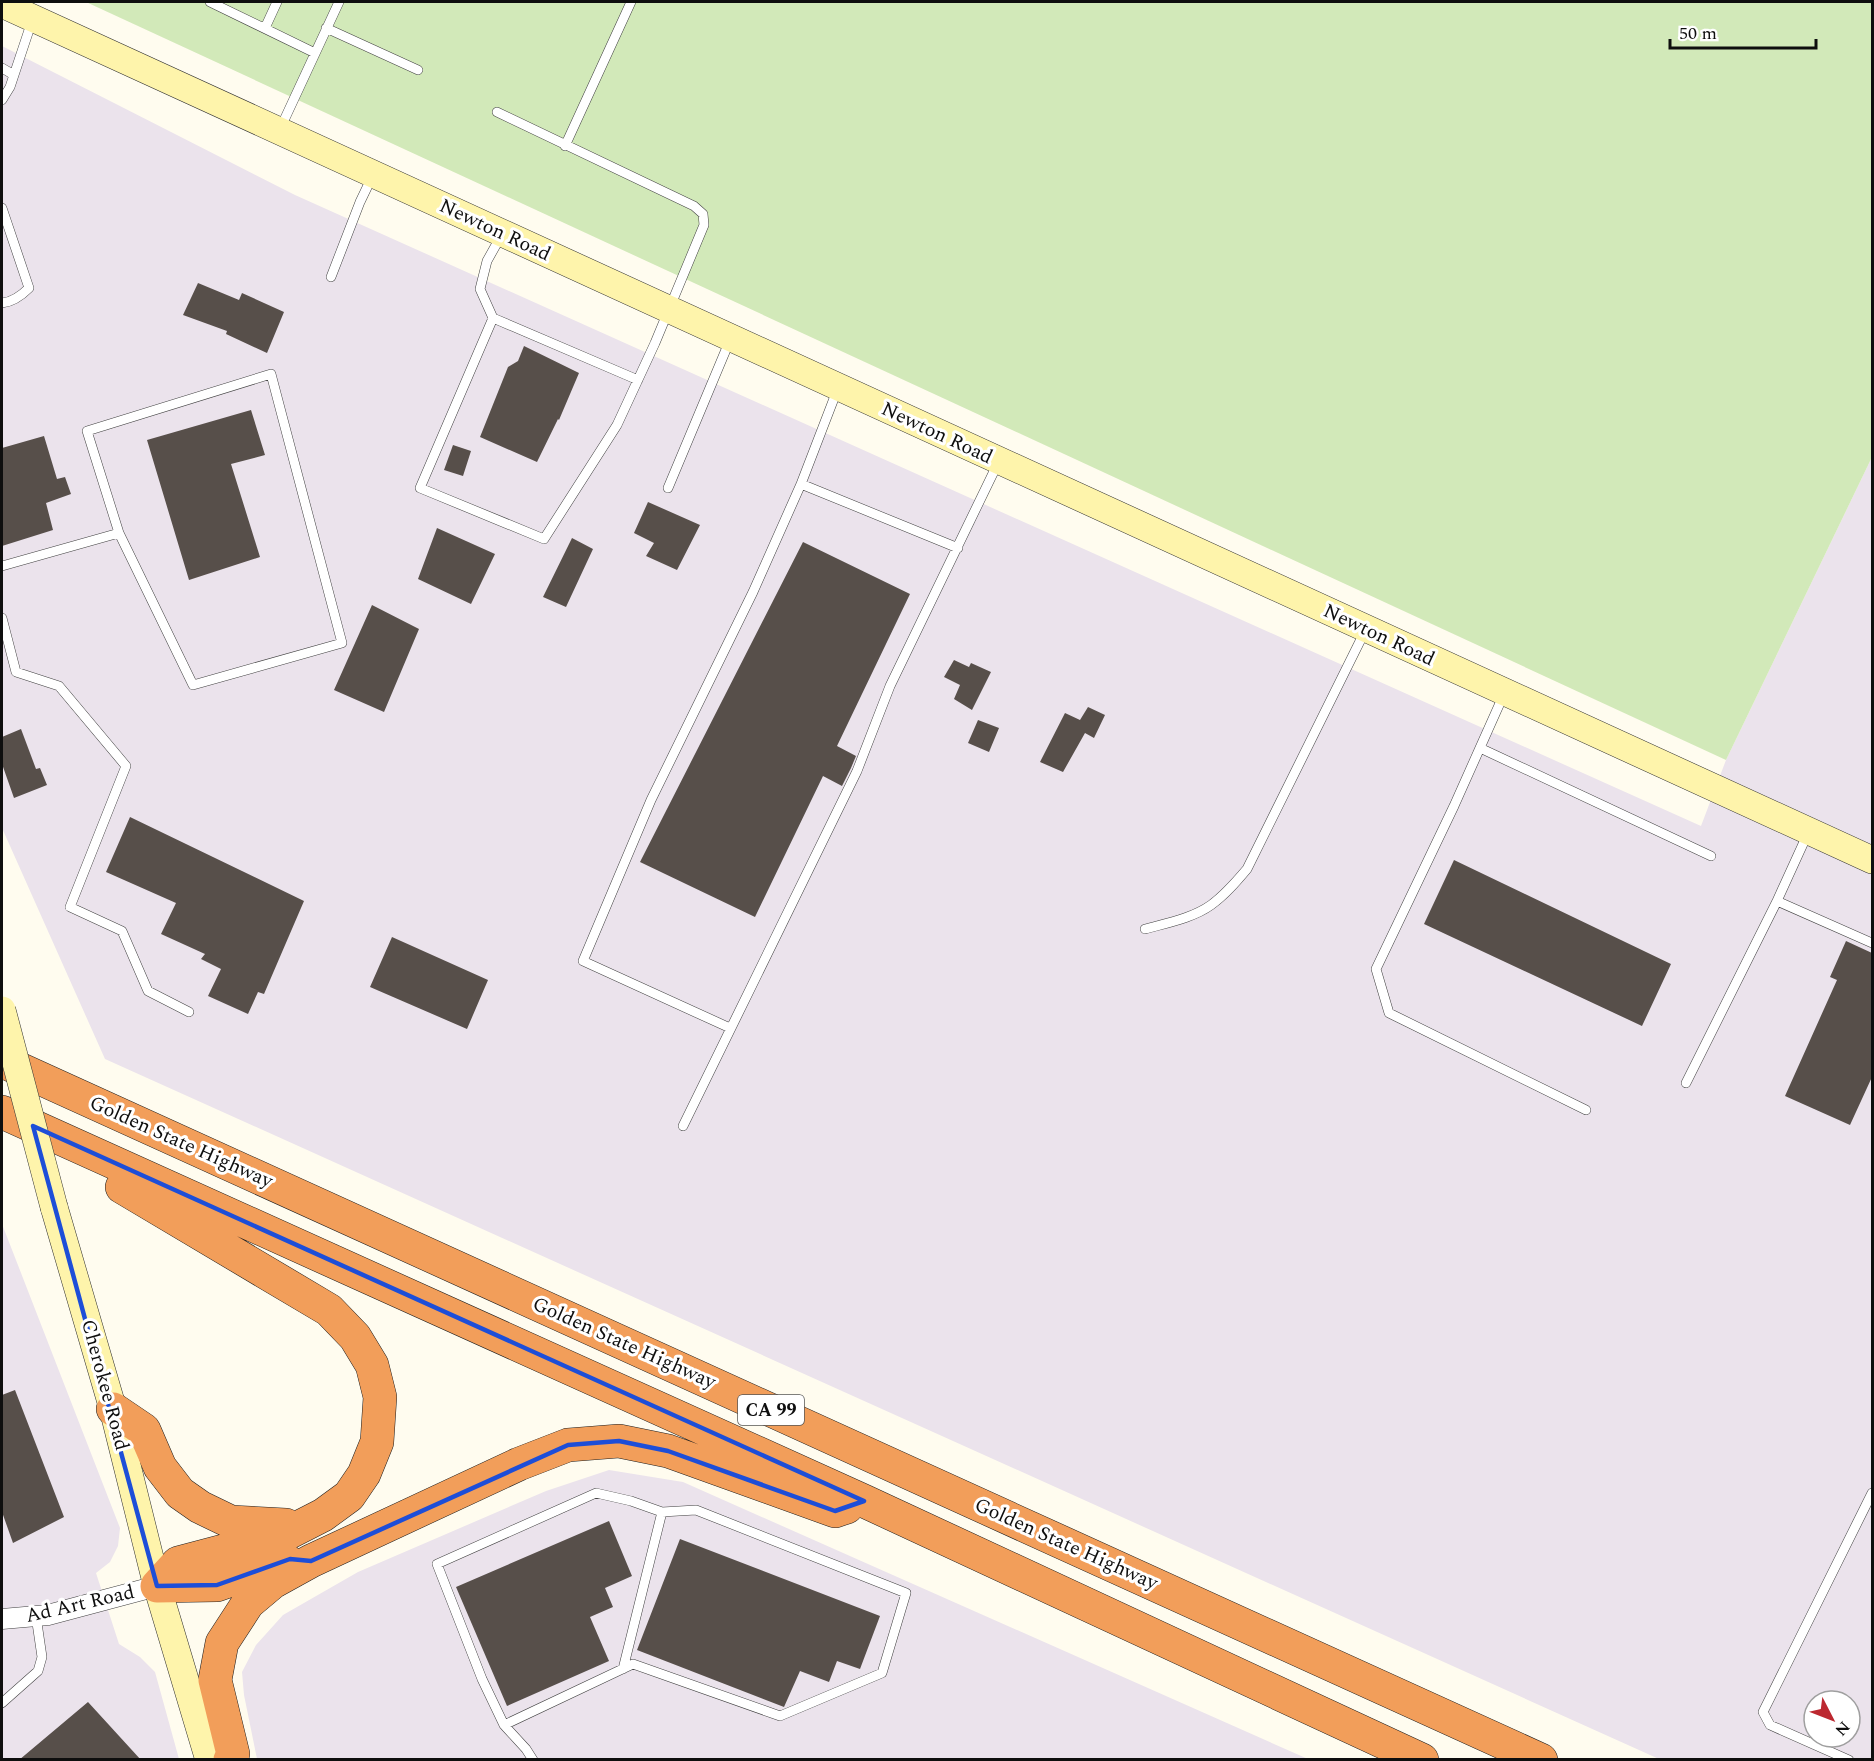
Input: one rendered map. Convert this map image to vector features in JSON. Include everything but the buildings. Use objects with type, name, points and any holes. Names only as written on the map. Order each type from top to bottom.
[{"type":"highway","name":"Golden State Highway","points":[[6,1061],[1540,1760]]},
{"type":"highway","name":"CA 99","points":[[2,1112],[864,1501],[1422,1760]]},
{"type":"highway","points":[[82,1149],[114,1182],[329,1310],[355,1337],[372,1365],[380,1397],[377,1442],[364,1474],[349,1496],[323,1515],[284,1535],[178,1563],[157,1586]]},
{"type":"highway","points":[[112,1409],[144,1430],[160,1467],[180,1493],[200,1507],[231,1522],[302,1525]]},
{"type":"highway","points":[[230,1760],[233,1754],[215,1680],[222,1642],[248,1603],[273,1582],[311,1561],[519,1464],[568,1445],[620,1441],[668,1451],[835,1511],[864,1501]]},
{"type":"highway","points":[[157,1586],[217,1585],[290,1559],[311,1561]]},
{"type":"street","name":"Newton Road","points":[[2,4],[1872,860]]},
{"type":"street","name":"Cherokee Road","points":[[2,1010],[54,1207],[112,1409],[157,1586],[209,1760]]},
{"type":"street","name":"Ad Art Road","points":[[2,1619],[48,1615],[157,1586]]},
{"type":"lane","points":[[213,2],[315,53]]},
{"type":"lane","points":[[264,28],[277,2]]},
{"type":"lane","points":[[279,131],[339,2]]},
{"type":"lane","points":[[566,146],[631,2]]},
{"type":"lane","points":[[2,100],[10,87],[33,19]]},
{"type":"lane","points":[[326,28],[418,70]]},
{"type":"lane","points":[[2,68],[14,75]]},
{"type":"lane","points":[[493,318],[420,488],[544,539],[617,425],[669,310],[704,225],[703,214],[694,206],[497,112]]},
{"type":"lane","points":[[331,277],[373,175]]},
{"type":"lane","points":[[2,208],[28,288],[22,296],[2,303]]},
{"type":"lane","points":[[502,233],[487,261],[480,289],[493,318],[638,380]]},
{"type":"lane","points":[[668,488],[731,338]]},
{"type":"lane","points":[[271,374],[342,643],[193,685],[119,533],[87,431],[271,374]]},
{"type":"lane","points":[[730,1028],[583,961],[651,800],[753,592],[801,484],[838,387]]},
{"type":"lane","points":[[683,1126],[857,771],[890,686],[999,461]]},
{"type":"lane","points":[[801,484],[958,548]]},
{"type":"lane","points":[[2,566],[119,533]]},
{"type":"lane","points":[[2,618],[16,672],[59,686],[126,766],[70,907],[122,932],[148,991],[189,1012]]},
{"type":"lane","points":[[1146,929],[1178,920],[1210,907],[1229,891],[1247,869],[1366,629]]},
{"type":"lane","points":[[1506,692],[1376,969],[1389,1013],[1586,1110]]},
{"type":"lane","points":[[1480,748],[1711,856]]},
{"type":"lane","points":[[1686,1083],[1778,901],[1809,831]]},
{"type":"lane","points":[[1778,901],[1872,943]]},
{"type":"lane","points":[[504,1725],[633,1664],[780,1716],[882,1673],[906,1593],[696,1510],[662,1512],[596,1492],[437,1564],[482,1679],[504,1725],[533,1760]]},
{"type":"lane","points":[[1849,1760],[1770,1725],[1763,1712],[1872,1493]]},
{"type":"lane","points":[[623,1669],[662,1512]]},
{"type":"lane","points":[[2,1703],[38,1671],[42,1657],[36,1616]]},
{"type":"highlighted area","points":[[33,1126],[864,1501],[835,1511],[668,1451],[619,1441],[568,1445],[311,1561],[290,1559],[217,1585],[157,1586]]},
{"type":"shaded area","points":[[2,46],[295,195],[1701,826],[1726,760],[1872,457],[1872,1759],[1659,1759],[105,1059],[2,828]]},
{"type":"shaded area","points":[[2,1224],[120,1528],[118,1546],[110,1562],[96,1573],[119,1644],[140,1657],[155,1672],[179,1759],[2,1759]]},
{"type":"shaded area","points":[[609,1470],[683,1482],[1308,1759],[257,1759],[244,1695],[242,1672],[256,1645],[283,1615],[358,1572],[546,1491]]},
{"type":"green space","points":[[86,2],[1872,2],[1872,457],[1726,760]]}]
